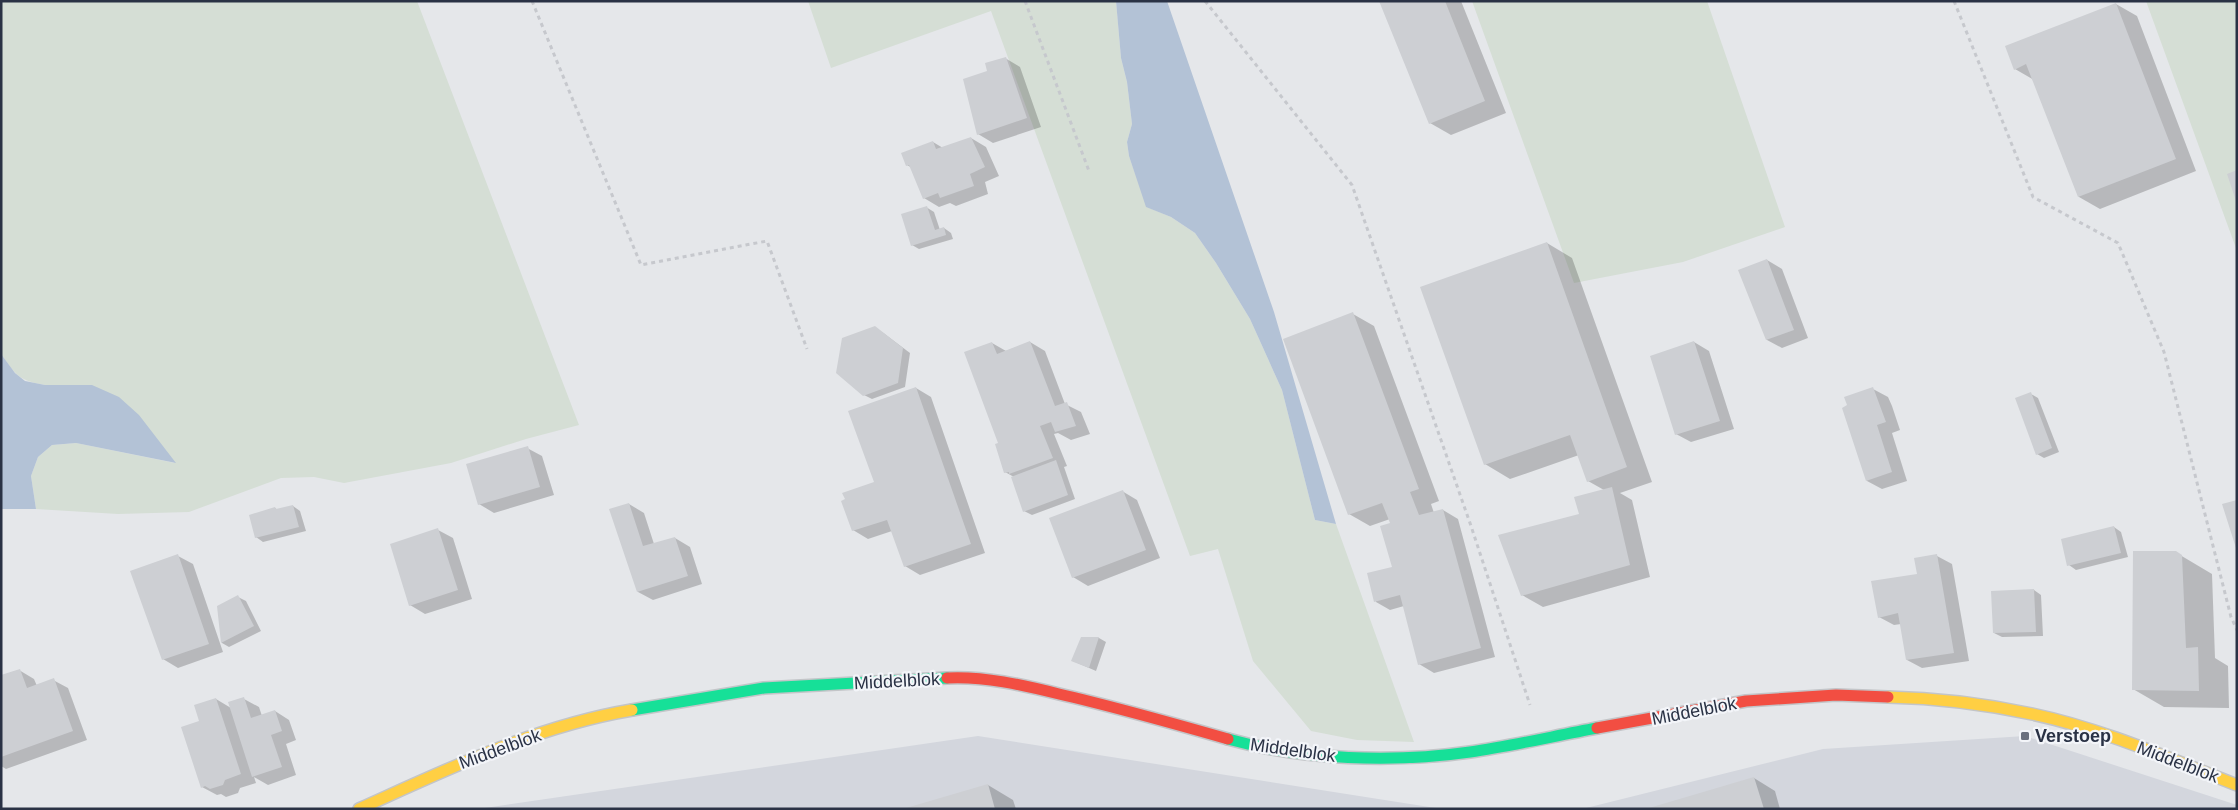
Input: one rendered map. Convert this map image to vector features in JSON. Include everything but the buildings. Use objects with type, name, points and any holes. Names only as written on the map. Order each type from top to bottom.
[{"type":"street","name":"Middelblok","points":[[359,809],[472,758],[523,738],[621,712],[764,688],[959,678],[1013,683],[1116,707],[1245,744],[1303,754],[1360,758],[1469,752],[1746,701],[1836,695],[1926,698],[2032,714],[2081,727],[2135,745],[2237,785]]},
{"type":"path","points":[[532,1],[641,266],[767,241],[807,349]]},
{"type":"path","points":[[1025,1],[1089,171]]},
{"type":"path","points":[[1205,1],[1352,185],[1472,526],[1541,739]]},
{"type":"path","points":[[1954,1],[2033,197],[2118,243],[2164,352],[2231,617],[2237,630]]},
{"type":"shaded area","points":[[1,1],[417,1],[579,425],[526,439],[451,463],[344,483],[314,477],[281,478],[189,512],[118,514],[36,509],[31,476],[38,457],[52,445],[76,443],[175,463],[45,385],[23,379],[1,354]]},
{"type":"shaded area","points":[[808,1],[1116,1],[1121,58],[1127,82],[1132,124],[1127,142],[1129,156],[1147,207],[1171,217],[1195,233],[1216,263],[1250,319],[1282,390],[1315,520],[1336,524],[1414,742],[1357,740],[1311,731],[1253,661],[1218,549],[1190,556],[991,11],[831,68]]},
{"type":"shaded area","points":[[1472,1],[1707,1],[1785,227],[1683,262],[1574,283]]},
{"type":"shaded area","points":[[2146,1],[2237,1],[2237,251]]},
{"type":"shaded area","points":[[978,736],[1442,809],[478,809]]},
{"type":"shaded area","points":[[2025,736],[2237,805],[2237,809],[1582,809],[1823,749]]},
{"type":"water","points":[[1116,1],[1167,1],[1274,312],[1336,524],[1315,520],[1282,390],[1250,319],[1216,263],[1195,233],[1171,217],[1146,207],[1129,156],[1127,142],[1132,124],[1127,82],[1121,58]]},
{"type":"water","points":[[1,354],[15,373],[25,381],[45,385],[92,385],[119,397],[139,415],[176,463],[76,443],[52,445],[38,457],[31,476],[36,509],[1,509]]},
{"type":"traffic: fast","points":[[632,710],[764,688],[947,678]]},
{"type":"traffic: fast","points":[[1228,739],[1257,746],[1317,755],[1348,758],[1410,758],[1486,750],[1597,728]]},
{"type":"traffic: slow","points":[[1888,697],[1978,704],[2058,720],[2136,745],[2237,785]]},
{"type":"traffic: slow","points":[[359,809],[493,750],[561,727],[596,717],[632,710]]},
{"type":"traffic: jam","points":[[947,678],[975,678],[1032,687],[1228,739]]},
{"type":"traffic: jam","points":[[1597,728],[1746,701],[1836,695],[1888,697]]},
{"type":"place","name":"Verstoep","points":[[2025,736]]}]
